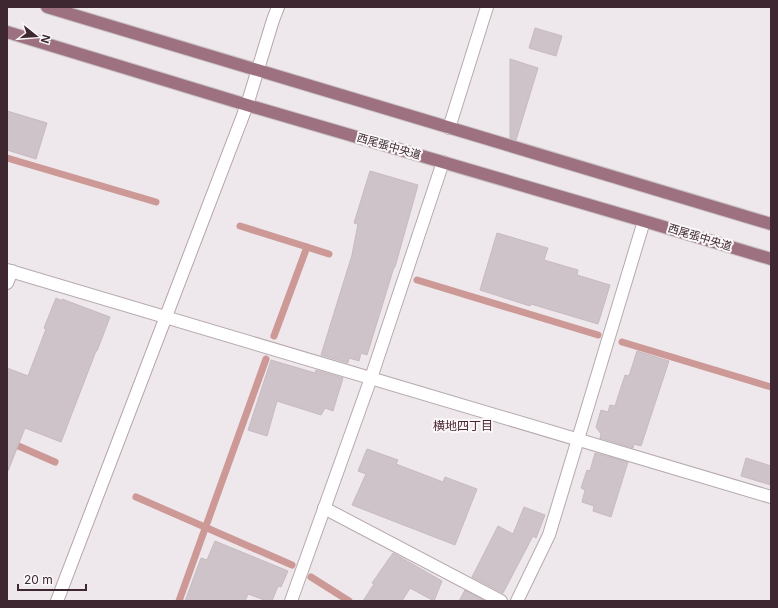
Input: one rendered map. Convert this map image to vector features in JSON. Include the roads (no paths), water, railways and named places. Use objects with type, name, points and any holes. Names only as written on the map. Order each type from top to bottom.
[{"type":"main road","points":[[47,7],[771,224]]},
{"type":"main road","name":"西尾張中央道","points":[[7,32],[247,105],[771,259]]},
{"type":"street","points":[[57,601],[247,105],[278,7]]},
{"type":"street","points":[[449,128],[487,7]]},
{"type":"street","points":[[291,601],[371,378],[443,162]]},
{"type":"street","points":[[518,601],[550,535],[644,221]]},
{"type":"street","points":[[7,283],[9,270],[771,497]]},
{"type":"street","points":[[324,508],[501,601]]},
{"type":"waterway","points":[[7,158],[156,202]]},
{"type":"waterway","points":[[240,226],[307,247],[274,336]]},
{"type":"waterway","points":[[307,247],[329,254]]},
{"type":"waterway","points":[[417,280],[598,335]]},
{"type":"waterway","points":[[622,342],[771,387]]},
{"type":"waterway","points":[[179,601],[266,359]]},
{"type":"waterway","points":[[7,441],[55,462]]},
{"type":"waterway","points":[[136,497],[292,565]]},
{"type":"waterway","points":[[311,577],[349,601]]},
{"type":"district","name":"横地四丁目","points":[[463,426]]}]
